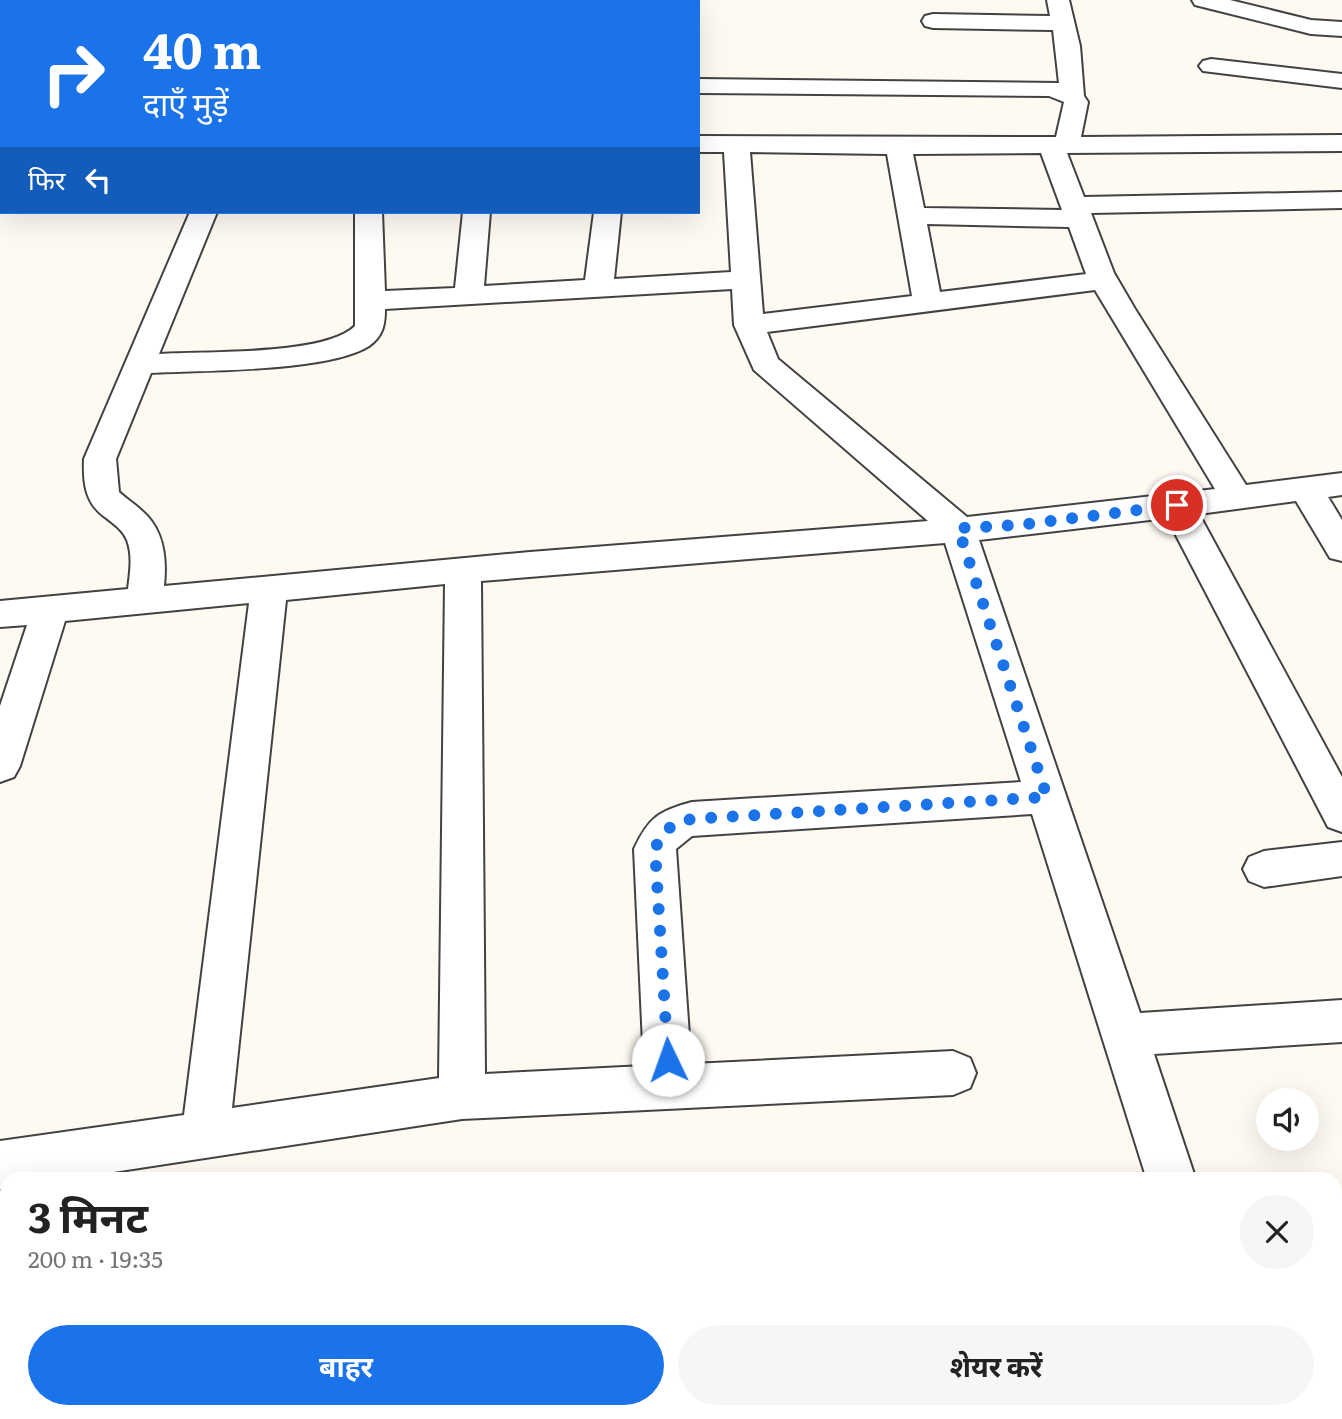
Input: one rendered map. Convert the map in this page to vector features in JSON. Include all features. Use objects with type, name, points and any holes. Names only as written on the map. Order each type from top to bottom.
[{"type":"street","points":[[1203,0],[1311,27],[1342,29]]},
{"type":"street","points":[[933,21],[1061,11],[1072,96],[1076,102],[1059,145],[1077,212],[1104,280],[1237,498]]},
{"type":"street","points":[[1211,65],[1342,81]]},
{"type":"street","points":[[700,86],[1052,89],[1072,96]]},
{"type":"street","points":[[700,144],[900,146],[1342,143]]},
{"type":"street","points":[[736,144],[749,325],[765,363],[958,528],[1169,1172]]},
{"type":"street","points":[[900,146],[928,303]]},
{"type":"street","points":[[912,216],[1077,212],[1342,200]]},
{"type":"street","points":[[144,601],[148,557],[144,540],[135,524],[103,498],[98,481],[100,459],[202,214]]},
{"type":"street","points":[[139,364],[306,355],[339,348],[359,339],[370,328],[368,214]]},
{"type":"street","points":[[469,296],[476,214]]},
{"type":"street","points":[[600,288],[607,214]]},
{"type":"street","points":[[371,301],[746,280]]},
{"type":"street","points":[[749,325],[1104,280]]},
{"type":"street","points":[[0,614],[463,570],[1020,525],[1342,484]]},
{"type":"street","points":[[1306,489],[1342,549]]},
{"type":"street","points":[[1177,505],[1342,815]]},
{"type":"street","points":[[462,1097],[463,570]]},
{"type":"street","points":[[205,1135],[269,589]]},
{"type":"street","points":[[0,766],[50,610]]},
{"type":"street","points":[[669,1087],[655,849],[661,834],[673,824],[692,819],[1047,797]]},
{"type":"street","points":[[1264,869],[1342,859]]},
{"type":"street","points":[[1125,1035],[1342,1021]]},
{"type":"street","points":[[0,1165],[462,1097],[953,1073]]},
{"type":"route","points":[[668,1060],[655,849],[661,834],[673,824],[692,819],[1047,797],[958,528],[1020,525],[1177,505]]}]
